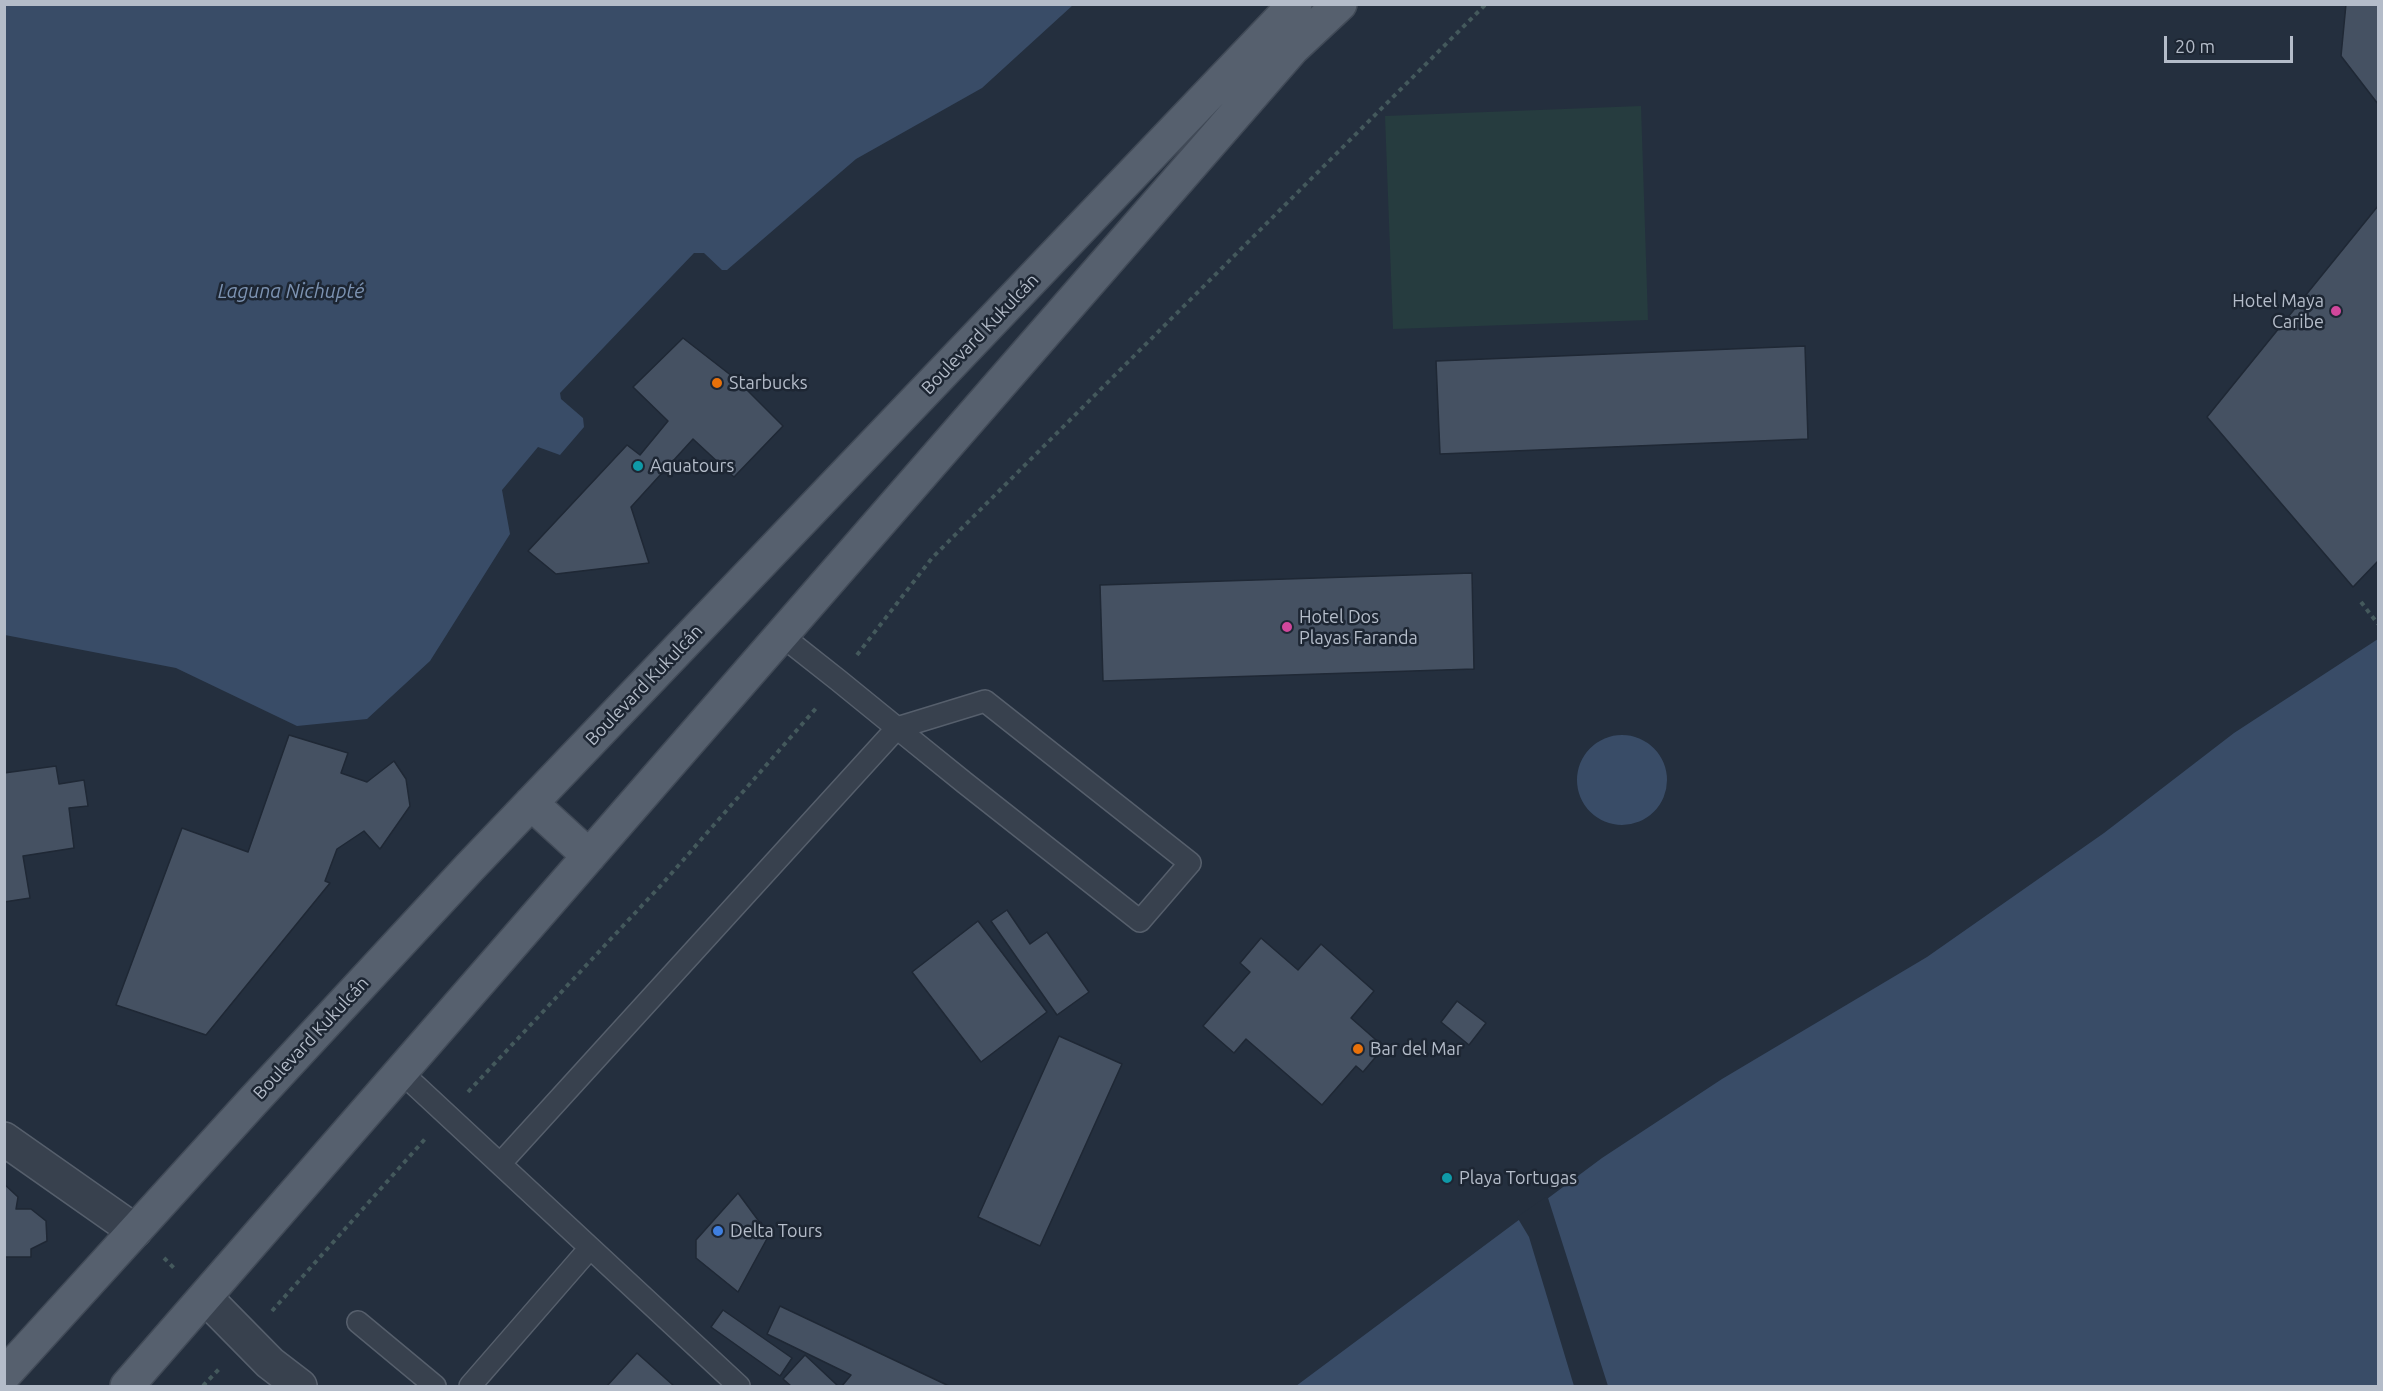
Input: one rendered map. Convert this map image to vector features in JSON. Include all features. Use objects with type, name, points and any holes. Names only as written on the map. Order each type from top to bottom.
[{"type":"main road","name":"Boulevard Kukulcán","points":[[4,1376],[531,803],[1295,4]]},
{"type":"main road","points":[[128,1386],[1293,48],[1340,4]]},
{"type":"main road","points":[[531,803],[589,856]]},
{"type":"street","points":[[4,1139],[135,1231]]},
{"type":"street","points":[[206,1297],[270,1363],[300,1386]]},
{"type":"lane","points":[[500,1164],[897,728],[985,701],[1190,863],[1140,921],[897,728],[781,635]]},
{"type":"lane","points":[[401,1072],[740,1386]]},
{"type":"lane","points":[[470,1386],[590,1248]]},
{"type":"lane","points":[[358,1322],[435,1386]]},
{"type":"path","points":[[2361,602],[2379,624]]},
{"type":"path","points":[[135,1231],[206,1297]]},
{"type":"green space","points":[[1641,106],[1648,320],[1393,329],[1385,116]]},
{"type":"water","name":"Laguna Nichupté","points":[[4,5],[1073,5],[982,88],[856,159],[727,270],[722,270],[704,253],[694,253],[560,393],[561,399],[583,418],[584,427],[560,455],[538,447],[502,490],[510,534],[430,661],[367,719],[297,726],[176,668],[5,635]]},
{"type":"water","points":[[2378,639],[2378,1386],[1296,1386],[1602,1158],[1722,1079],[1927,957],[2104,833],[2234,733]]},
{"type":"water","points":[[1622,735],[1639,738],[1654,748],[1664,763],[1667,780],[1664,797],[1654,812],[1639,822],[1622,825],[1605,822],[1590,812],[1580,797],[1577,780],[1580,763],[1590,748],[1605,738]]},
{"type":"pier","points":[[1546,1197],[1608,1386],[1574,1386],[1529,1237],[1517,1217]]},
{"type":"building","points":[[2346,4],[2378,4],[2378,104],[2341,56]]},
{"type":"building","name":"Hotel Maya Caribe","points":[[2378,206],[2378,561],[2353,587],[2207,417]]},
{"type":"building","name":"Aquatours","points":[[683,338],[737,380],[783,426],[734,477],[693,439],[631,507],[649,563],[556,574],[528,551],[627,445],[640,455],[668,421],[633,387]]},
{"type":"building","points":[[1805,346],[1808,439],[1440,454],[1436,361]]},
{"type":"building","name":"Hotel Dos Playas Faranda","points":[[1472,573],[1474,669],[1103,681],[1100,585]]},
{"type":"building","points":[[289,735],[348,753],[341,773],[367,782],[394,761],[406,779],[410,806],[380,849],[364,831],[337,849],[325,881],[330,883],[206,1035],[116,1005],[182,828],[248,852]]},
{"type":"building","points":[[56,766],[59,784],[84,780],[88,806],[69,808],[74,848],[23,856],[30,898],[4,902],[4,773]]},
{"type":"building","points":[[1007,910],[1030,944],[1047,932],[1089,992],[1057,1015],[991,921]]},
{"type":"building","points":[[978,921],[1047,1012],[981,1062],[912,972]]},
{"type":"building","points":[[1261,938],[1298,970],[1321,944],[1374,991],[1351,1018],[1384,1047],[1363,1072],[1356,1066],[1322,1105],[1246,1039],[1234,1053],[1203,1026],[1250,972],[1240,963]]},
{"type":"building","points":[[1457,1001],[1486,1023],[1469,1045],[1441,1022]]},
{"type":"building","points":[[1059,1036],[1122,1064],[1040,1246],[978,1217]]},
{"type":"building","points":[[4,1184],[18,1197],[16,1209],[31,1209],[46,1221],[47,1241],[31,1249],[31,1257],[4,1257]]},
{"type":"building","points":[[738,1193],[769,1235],[738,1292],[696,1258],[696,1240]]},
{"type":"building","points":[[780,1306],[949,1386],[842,1386],[851,1375],[767,1334]]},
{"type":"building","points":[[723,1310],[792,1358],[780,1376],[711,1327]]},
{"type":"building","points":[[637,1353],[674,1386],[607,1386]]},
{"type":"building","points":[[805,1355],[838,1386],[791,1386],[783,1379]]},
{"type":"place","name":"Hotel Maya Caribe","points":[[2336,311]]},
{"type":"place","name":"Starbucks","points":[[717,383]]},
{"type":"place","name":"Aquatours","points":[[638,466]]},
{"type":"place","name":"Hotel Dos Playas Faranda","points":[[1287,627]]},
{"type":"place","name":"Bar del Mar","points":[[1358,1049]]},
{"type":"place","name":"Playa Tortugas","points":[[1447,1178]]},
{"type":"place","name":"Delta Tours","points":[[718,1231]]}]
